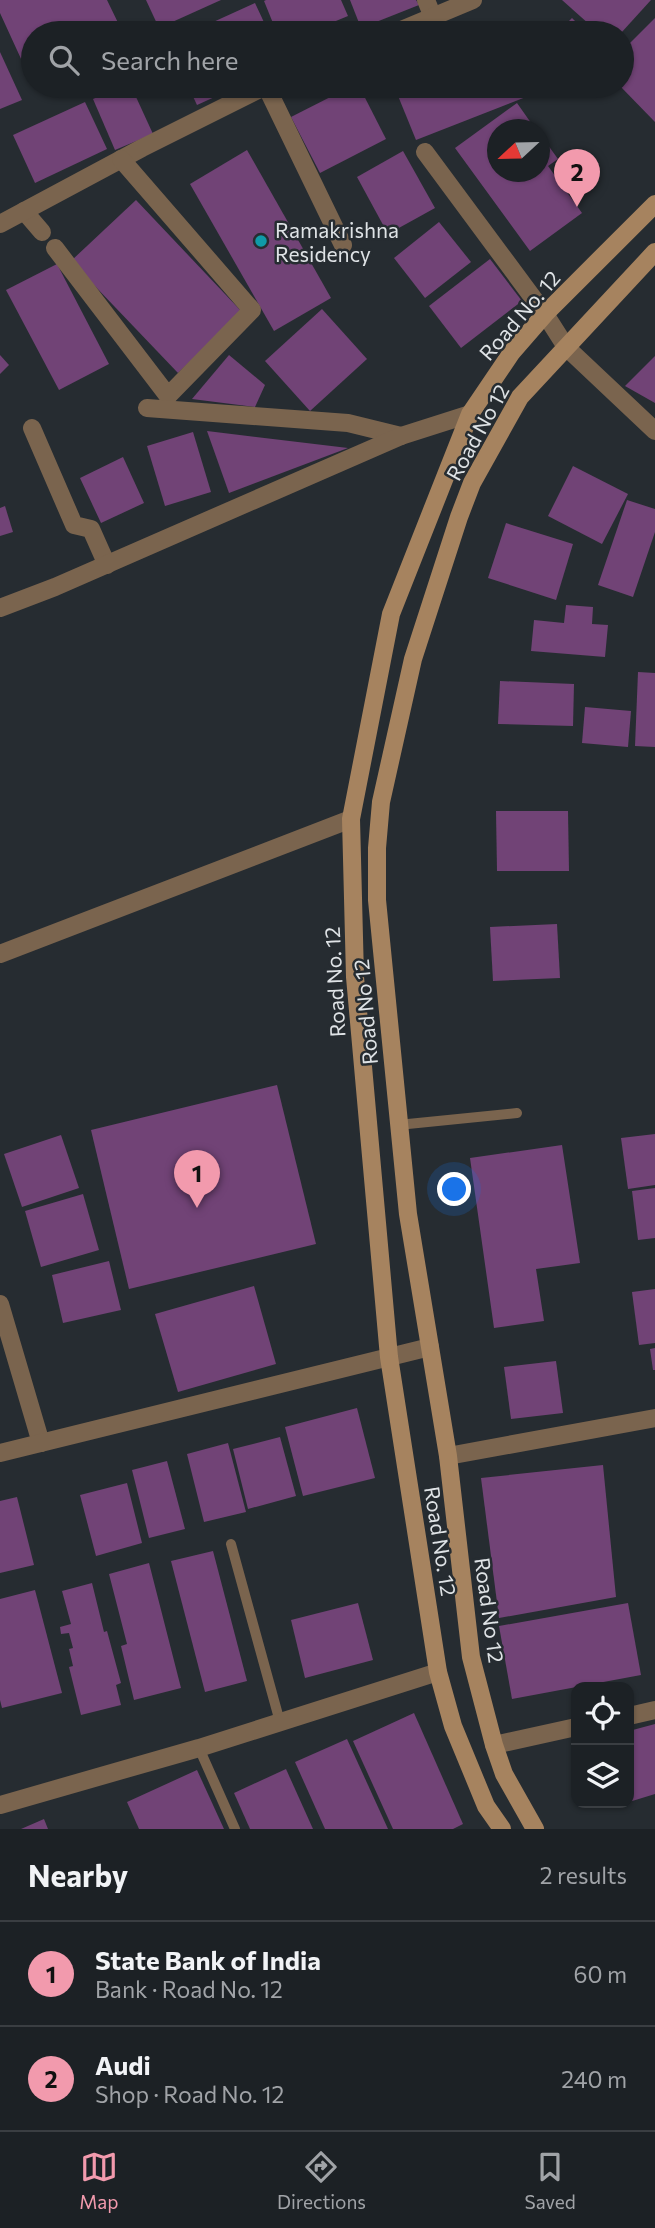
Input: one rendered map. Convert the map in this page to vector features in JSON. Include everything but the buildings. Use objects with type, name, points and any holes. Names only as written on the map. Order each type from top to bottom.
[{"type":"main road","name":"Road No. 12","points":[[502,1829],[486,1806],[453,1726],[438,1672],[389,1357],[355,976],[351,819],[391,614],[470,414],[512,352],[545,314],[655,204]]},
{"type":"main road","name":"Road No 12","points":[[535,1829],[504,1774],[471,1657],[448,1456],[408,1214],[377,900],[377,848],[381,802],[413,659],[458,517],[472,483],[520,397],[655,252]]},
{"type":"street","points":[[426,0],[433,17]]},
{"type":"street","points":[[423,21],[473,0]]},
{"type":"street","points":[[0,224],[242,98]]},
{"type":"street","points":[[272,98],[343,245]]},
{"type":"street","points":[[425,152],[545,314],[566,347],[655,431]]},
{"type":"street","points":[[55,248],[168,396],[252,310],[121,159]]},
{"type":"street","points":[[23,211],[42,232]]},
{"type":"street","points":[[147,408],[348,423],[401,436]]},
{"type":"street","points":[[0,608],[107,565],[401,436],[470,414]]},
{"type":"street","points":[[32,428],[74,525],[91,529],[107,565]]},
{"type":"street","points":[[0,954],[351,819]]},
{"type":"street","points":[[0,1304],[41,1443]]},
{"type":"street","points":[[0,1453],[430,1347]]},
{"type":"street","points":[[448,1456],[655,1418]]},
{"type":"street","points":[[0,1805],[199,1748],[438,1672]]},
{"type":"street","points":[[634,1715],[655,1710]]},
{"type":"street","points":[[494,1745],[571,1728]]},
{"type":"lane","points":[[398,1125],[517,1113]]},
{"type":"lane","points":[[231,1544],[280,1722]]},
{"type":"lane","points":[[199,1748],[235,1829]]},
{"type":"place","name":"Audi","points":[[577,207]]},
{"type":"place","name":"Ramakrishna Residency","points":[[261,241]]},
{"type":"place","name":"State Bank of India","points":[[197,1208]]}]
